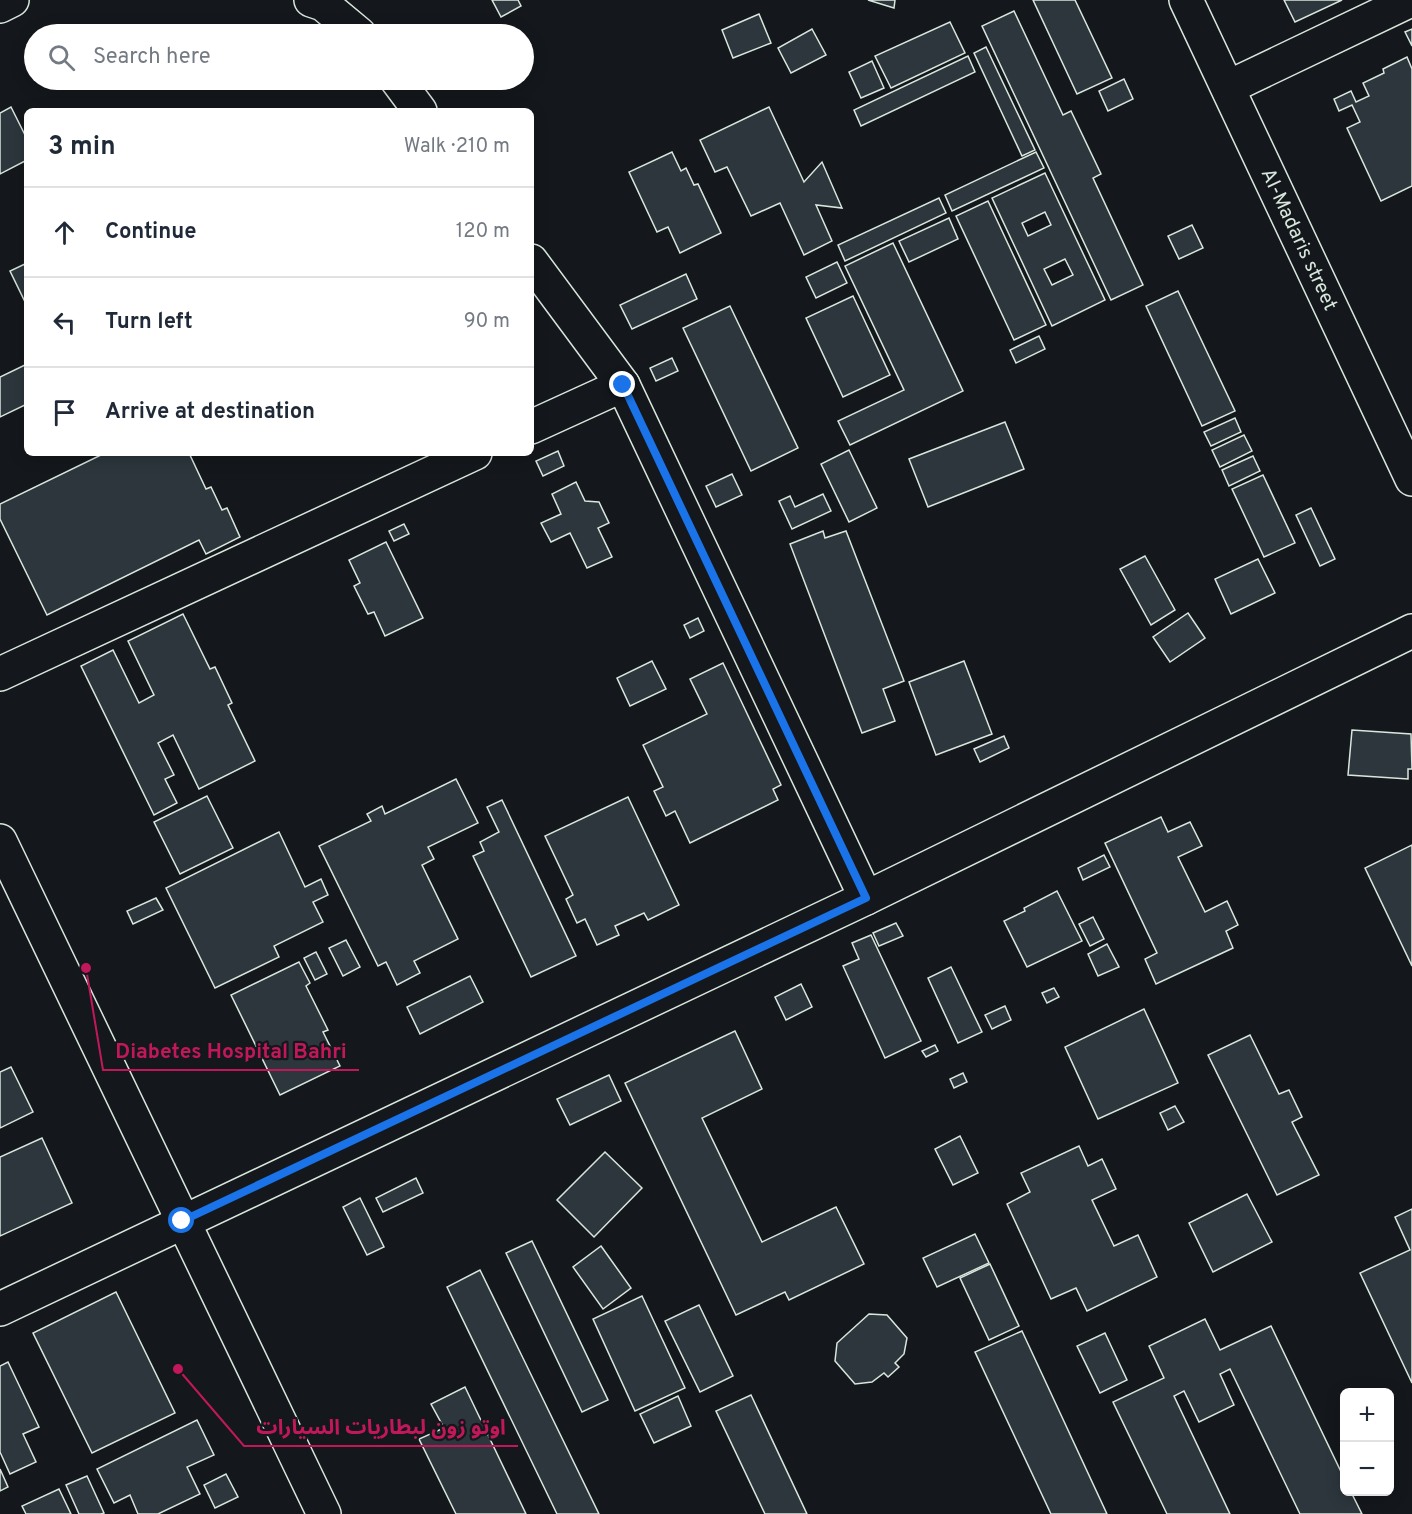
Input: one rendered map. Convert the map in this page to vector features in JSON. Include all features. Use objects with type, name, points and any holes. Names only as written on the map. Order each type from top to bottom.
[{"type":"street","points":[[0,6],[12,0]]},
{"type":"street","points":[[311,0],[323,4],[347,24]]},
{"type":"street","name":"Al-Madaris street","points":[[1186,0],[1412,479]]},
{"type":"street","points":[[1229,87],[1411,0]]},
{"type":"street","points":[[404,90],[418,108]]},
{"type":"street","points":[[534,265],[623,385],[866,898]]},
{"type":"street","points":[[534,426],[623,385]]},
{"type":"street","points":[[0,674],[469,456]]},
{"type":"street","points":[[0,1309],[866,898],[1412,631]]},
{"type":"street","points":[[0,841],[324,1514]]},
{"type":"building","points":[[492,0],[518,0],[521,6],[501,17]]},
{"type":"building","points":[[868,0],[895,0],[894,8]]},
{"type":"building","points":[[1033,0],[1075,0],[1112,78],[1077,94]]},
{"type":"building","points":[[1284,0],[1342,0],[1295,22]]},
{"type":"building","points":[[1014,11],[1063,115],[1071,111],[1101,174],[1093,178],[1143,285],[1111,300],[982,26]]},
{"type":"building","points":[[759,14],[771,43],[733,58],[722,30]]},
{"type":"building","points":[[950,22],[965,53],[891,88],[875,56]]},
{"type":"building","points":[[812,29],[826,55],[791,73],[778,48]]},
{"type":"building","points":[[1412,29],[1412,46],[1405,32]]},
{"type":"building","points":[[986,47],[1035,150],[1022,156],[974,53]]},
{"type":"building","points":[[968,56],[975,72],[861,126],[854,110]]},
{"type":"building","points":[[1407,57],[1412,69],[1412,186],[1381,201],[1347,128],[1360,122],[1352,105],[1339,111],[1334,99],[1351,91],[1356,102],[1369,96],[1363,83],[1384,73],[1383,69]]},
{"type":"building","points":[[872,61],[884,88],[861,98],[849,72]]},
{"type":"building","points":[[1124,79],[1133,99],[1108,111],[1099,91]]},
{"type":"building","points":[[11,107],[24,133],[24,162],[0,174],[0,113]]},
{"type":"building","points":[[769,107],[804,182],[822,162],[842,208],[816,205],[832,241],[804,255],[780,203],[751,216],[727,167],[715,172],[700,140]]},
{"type":"building","points":[[672,152],[681,171],[686,168],[694,185],[698,184],[721,233],[680,253],[668,227],[657,232],[629,172]]},
{"type":"building","points":[[1036,152],[1044,168],[952,211],[945,195]]},
{"type":"building","points":[[1045,173],[1105,300],[1052,326],[992,198]],"holes":[[[1045,212],[1051,225],[1028,236],[1022,223]],[[1065,259],[1073,275],[1052,285],[1044,269]]]},
{"type":"building","points":[[939,198],[946,213],[845,261],[838,245]]},
{"type":"building","points":[[988,201],[1046,325],[1014,340],[956,216]]},
{"type":"building","points":[[949,218],[958,239],[909,262],[899,241]]},
{"type":"building","points":[[1192,225],[1203,248],[1179,259],[1168,236]]},
{"type":"building","points":[[893,243],[963,391],[850,445],[838,421],[904,390],[845,266]]},
{"type":"building","points":[[837,262],[847,283],[816,298],[806,277]]},
{"type":"building","points":[[24,264],[24,300],[10,271]]},
{"type":"building","points":[[686,274],[697,299],[632,329],[620,305]]},
{"type":"building","points":[[1178,291],[1235,411],[1202,426],[1146,306]]},
{"type":"building","points":[[853,296],[890,375],[843,397],[806,318]]},
{"type":"building","points":[[730,306],[798,448],[751,471],[683,328]]},
{"type":"building","points":[[1039,336],[1045,349],[1016,363],[1010,350]]},
{"type":"building","points":[[672,358],[678,371],[656,381],[650,368]]},
{"type":"building","points":[[24,365],[24,405],[0,417],[0,377]]},
{"type":"building","points":[[1235,418],[1241,432],[1211,446],[1204,432]]},
{"type":"building","points":[[1005,422],[1024,469],[928,507],[909,459]]},
{"type":"building","points":[[1244,435],[1252,451],[1220,467],[1212,450]]},
{"type":"building","points":[[849,450],[877,508],[849,522],[821,464]]},
{"type":"building","points":[[558,451],[564,466],[543,476],[536,461]]},
{"type":"building","points":[[99,456],[190,456],[206,489],[211,487],[222,510],[227,508],[240,537],[206,554],[199,540],[47,615],[0,519],[0,504]]},
{"type":"building","points":[[1253,456],[1260,471],[1229,486],[1222,470]]},
{"type":"building","points":[[732,474],[742,495],[716,507],[706,486]]},
{"type":"building","points":[[1263,475],[1295,543],[1264,557],[1232,489]]},
{"type":"building","points":[[576,482],[585,501],[599,502],[609,523],[598,528],[612,557],[587,568],[570,533],[551,542],[541,523],[561,514],[552,494]]},
{"type":"building","points":[[823,494],[831,511],[792,529],[779,501],[790,496],[795,507]]},
{"type":"building","points":[[1311,508],[1335,559],[1320,566],[1296,515]]},
{"type":"building","points":[[404,524],[409,534],[394,541],[389,531]]},
{"type":"building","points":[[823,531],[825,538],[846,531],[904,681],[883,689],[895,721],[862,733],[790,544]]},
{"type":"building","points":[[386,542],[423,618],[385,636],[374,612],[368,614],[354,586],[360,583],[349,560]]},
{"type":"building","points":[[1145,556],[1175,610],[1151,625],[1120,569]]},
{"type":"building","points":[[1258,559],[1275,593],[1231,614],[1215,579]]},
{"type":"building","points":[[1188,613],[1205,638],[1170,662],[1153,637]]},
{"type":"building","points":[[183,614],[210,669],[215,667],[232,703],[228,705],[255,761],[199,789],[173,735],[158,743],[174,775],[165,779],[177,803],[154,815],[81,666],[113,650],[139,703],[154,695],[128,641]]},
{"type":"building","points":[[698,618],[704,631],[690,638],[684,625]]},
{"type":"building","points":[[652,661],[666,689],[630,706],[617,678]]},
{"type":"building","points":[[964,661],[992,734],[936,755],[909,682]]},
{"type":"building","points":[[723,663],[781,785],[773,789],[778,800],[690,843],[675,811],[666,816],[654,791],[663,787],[643,745],[707,714],[690,679]]},
{"type":"building","points":[[1352,730],[1411,734],[1412,769],[1408,769],[1408,779],[1348,775]]},
{"type":"building","points":[[1004,736],[1009,748],[980,762],[974,749]]},
{"type":"building","points":[[456,779],[478,823],[428,847],[434,859],[422,865],[458,939],[414,961],[420,973],[397,985],[386,962],[378,966],[319,846],[371,821],[367,814],[382,806],[385,814]]},
{"type":"building","points":[[207,796],[233,848],[180,874],[154,822]]},
{"type":"building","points":[[628,797],[679,905],[648,920],[644,913],[615,926],[619,935],[597,945],[585,919],[577,923],[566,899],[573,895],[545,836]]},
{"type":"building","points":[[502,800],[576,956],[531,977],[473,856],[484,851],[480,842],[499,832],[487,807]]},
{"type":"building","points":[[1161,817],[1168,832],[1190,822],[1202,846],[1178,857],[1205,912],[1227,901],[1238,925],[1226,931],[1233,948],[1156,984],[1145,959],[1157,953],[1105,843]]},
{"type":"building","points":[[279,832],[305,887],[321,879],[328,895],[313,902],[323,922],[274,946],[279,957],[215,988],[166,888]]},
{"type":"building","points":[[1412,845],[1412,966],[1365,868]]},
{"type":"building","points":[[1104,855],[1110,867],[1083,880],[1078,868]]},
{"type":"building","points":[[1057,891],[1082,941],[1027,967],[1004,921]]},
{"type":"building","points":[[156,898],[163,910],[133,924],[127,911]]},
{"type":"building","points":[[1093,917],[1104,939],[1090,946],[1079,924]]},
{"type":"building","points":[[896,923],[903,936],[879,946],[873,933]]},
{"type":"building","points":[[871,935],[921,1041],[885,1058],[843,966],[859,959],[852,943]]},
{"type":"building","points":[[346,940],[360,967],[343,976],[329,948]]},
{"type":"building","points":[[1107,944],[1119,967],[1098,976],[1088,954]]},
{"type":"building","points":[[316,952],[327,974],[315,980],[304,958]]},
{"type":"building","points":[[299,962],[310,983],[306,986],[328,1030],[323,1032],[340,1066],[280,1095],[231,995]]},
{"type":"building","points":[[951,967],[982,1032],[958,1043],[928,978]]},
{"type":"building","points":[[470,976],[483,1002],[420,1034],[407,1007]]},
{"type":"building","points":[[801,984],[812,1007],[786,1020],[775,997]]},
{"type":"building","points":[[1054,988],[1059,997],[1047,1003],[1042,993]]},
{"type":"building","points":[[1005,1006],[1011,1020],[992,1029],[985,1015]]},
{"type":"building","points":[[1144,1009],[1178,1083],[1098,1119],[1065,1047]]},
{"type":"building","points":[[735,1031],[762,1089],[702,1118],[762,1242],[836,1207],[864,1264],[789,1300],[785,1292],[736,1315],[625,1083]]},
{"type":"building","points":[[1250,1035],[1279,1094],[1289,1090],[1302,1117],[1292,1122],[1319,1175],[1277,1195],[1208,1055]]},
{"type":"building","points":[[935,1045],[938,1051],[926,1057],[922,1051]]},
{"type":"building","points":[[11,1067],[33,1112],[0,1128],[0,1072]]},
{"type":"building","points":[[963,1073],[967,1082],[954,1088],[950,1079]]},
{"type":"building","points":[[609,1075],[621,1101],[570,1125],[557,1099]]},
{"type":"building","points":[[1175,1106],[1184,1122],[1168,1130],[1160,1113]]},
{"type":"building","points":[[960,1136],[978,1173],[953,1185],[935,1149]]},
{"type":"building","points":[[42,1138],[72,1203],[0,1236],[0,1157]]},
{"type":"building","points":[[1079,1146],[1088,1166],[1102,1159],[1116,1189],[1092,1200],[1114,1246],[1138,1235],[1157,1277],[1087,1311],[1076,1288],[1051,1299],[1007,1204],[1030,1192],[1021,1173]]},
{"type":"building","points":[[605,1152],[642,1188],[594,1237],[557,1200]]},
{"type":"building","points":[[416,1178],[423,1193],[383,1212],[376,1198]]},
{"type":"building","points":[[1247,1194],[1272,1242],[1213,1272],[1189,1223]]},
{"type":"building","points":[[360,1198],[384,1247],[367,1255],[343,1207]]},
{"type":"building","points":[[1412,1209],[1412,1383],[1360,1273],[1410,1250],[1395,1217]]},
{"type":"building","points":[[975,1234],[989,1263],[937,1287],[923,1258]]},
{"type":"building","points":[[532,1241],[608,1400],[582,1412],[506,1253]]},
{"type":"building","points":[[601,1246],[631,1288],[603,1309],[573,1267]]},
{"type":"building","points":[[990,1264],[1019,1326],[989,1340],[960,1278]]},
{"type":"building","points":[[480,1270],[599,1514],[557,1514],[447,1287]]},
{"type":"building","points":[[116,1292],[175,1413],[92,1453],[33,1333]]},
{"type":"building","points":[[642,1296],[685,1388],[635,1411],[593,1319]]},
{"type":"building","points":[[699,1305],[733,1376],[700,1392],[665,1321]]},
{"type":"building","points":[[869,1314],[887,1315],[907,1338],[904,1354],[895,1363],[899,1367],[888,1377],[884,1373],[872,1382],[855,1384],[835,1361],[837,1343]]},
{"type":"building","points":[[1205,1319],[1220,1350],[1271,1326],[1340,1470],[1340,1496],[1353,1496],[1362,1514],[1300,1514],[1230,1369],[1220,1374],[1234,1405],[1199,1422],[1184,1391],[1174,1396],[1230,1514],[1167,1514],[1113,1402],[1164,1378],[1149,1346]]},
{"type":"building","points":[[1022,1331],[1107,1514],[1051,1514],[975,1352]]},
{"type":"building","points":[[1105,1333],[1127,1380],[1100,1393],[1077,1346]]},
{"type":"building","points":[[8,1362],[39,1427],[23,1434],[36,1462],[10,1474],[0,1452],[0,1366]]},
{"type":"building","points":[[465,1387],[526,1514],[456,1514],[419,1439],[444,1428],[431,1404]]},
{"type":"building","points":[[751,1395],[807,1514],[765,1514],[716,1411]]},
{"type":"building","points":[[678,1396],[691,1426],[654,1443],[640,1414]]},
{"type":"building","points":[[197,1420],[214,1455],[187,1467],[200,1494],[158,1514],[138,1514],[130,1495],[114,1503],[97,1469]]},
{"type":"building","points":[[0,1469],[8,1487],[0,1491]]},
{"type":"building","points":[[226,1474],[238,1497],[215,1508],[204,1485]]},
{"type":"building","points":[[87,1476],[104,1513],[79,1514],[66,1485]]},
{"type":"building","points":[[59,1489],[71,1514],[26,1514],[22,1506]]},
{"type":"place","name":"Diabetes Hospital Bahri","points":[[86,968]]},
{"type":"place","name":"اوتو زون لبطاريات السيارات","points":[[178,1369]]},
{"type":"route","points":[[182,1221],[866,898],[623,385]]}]
